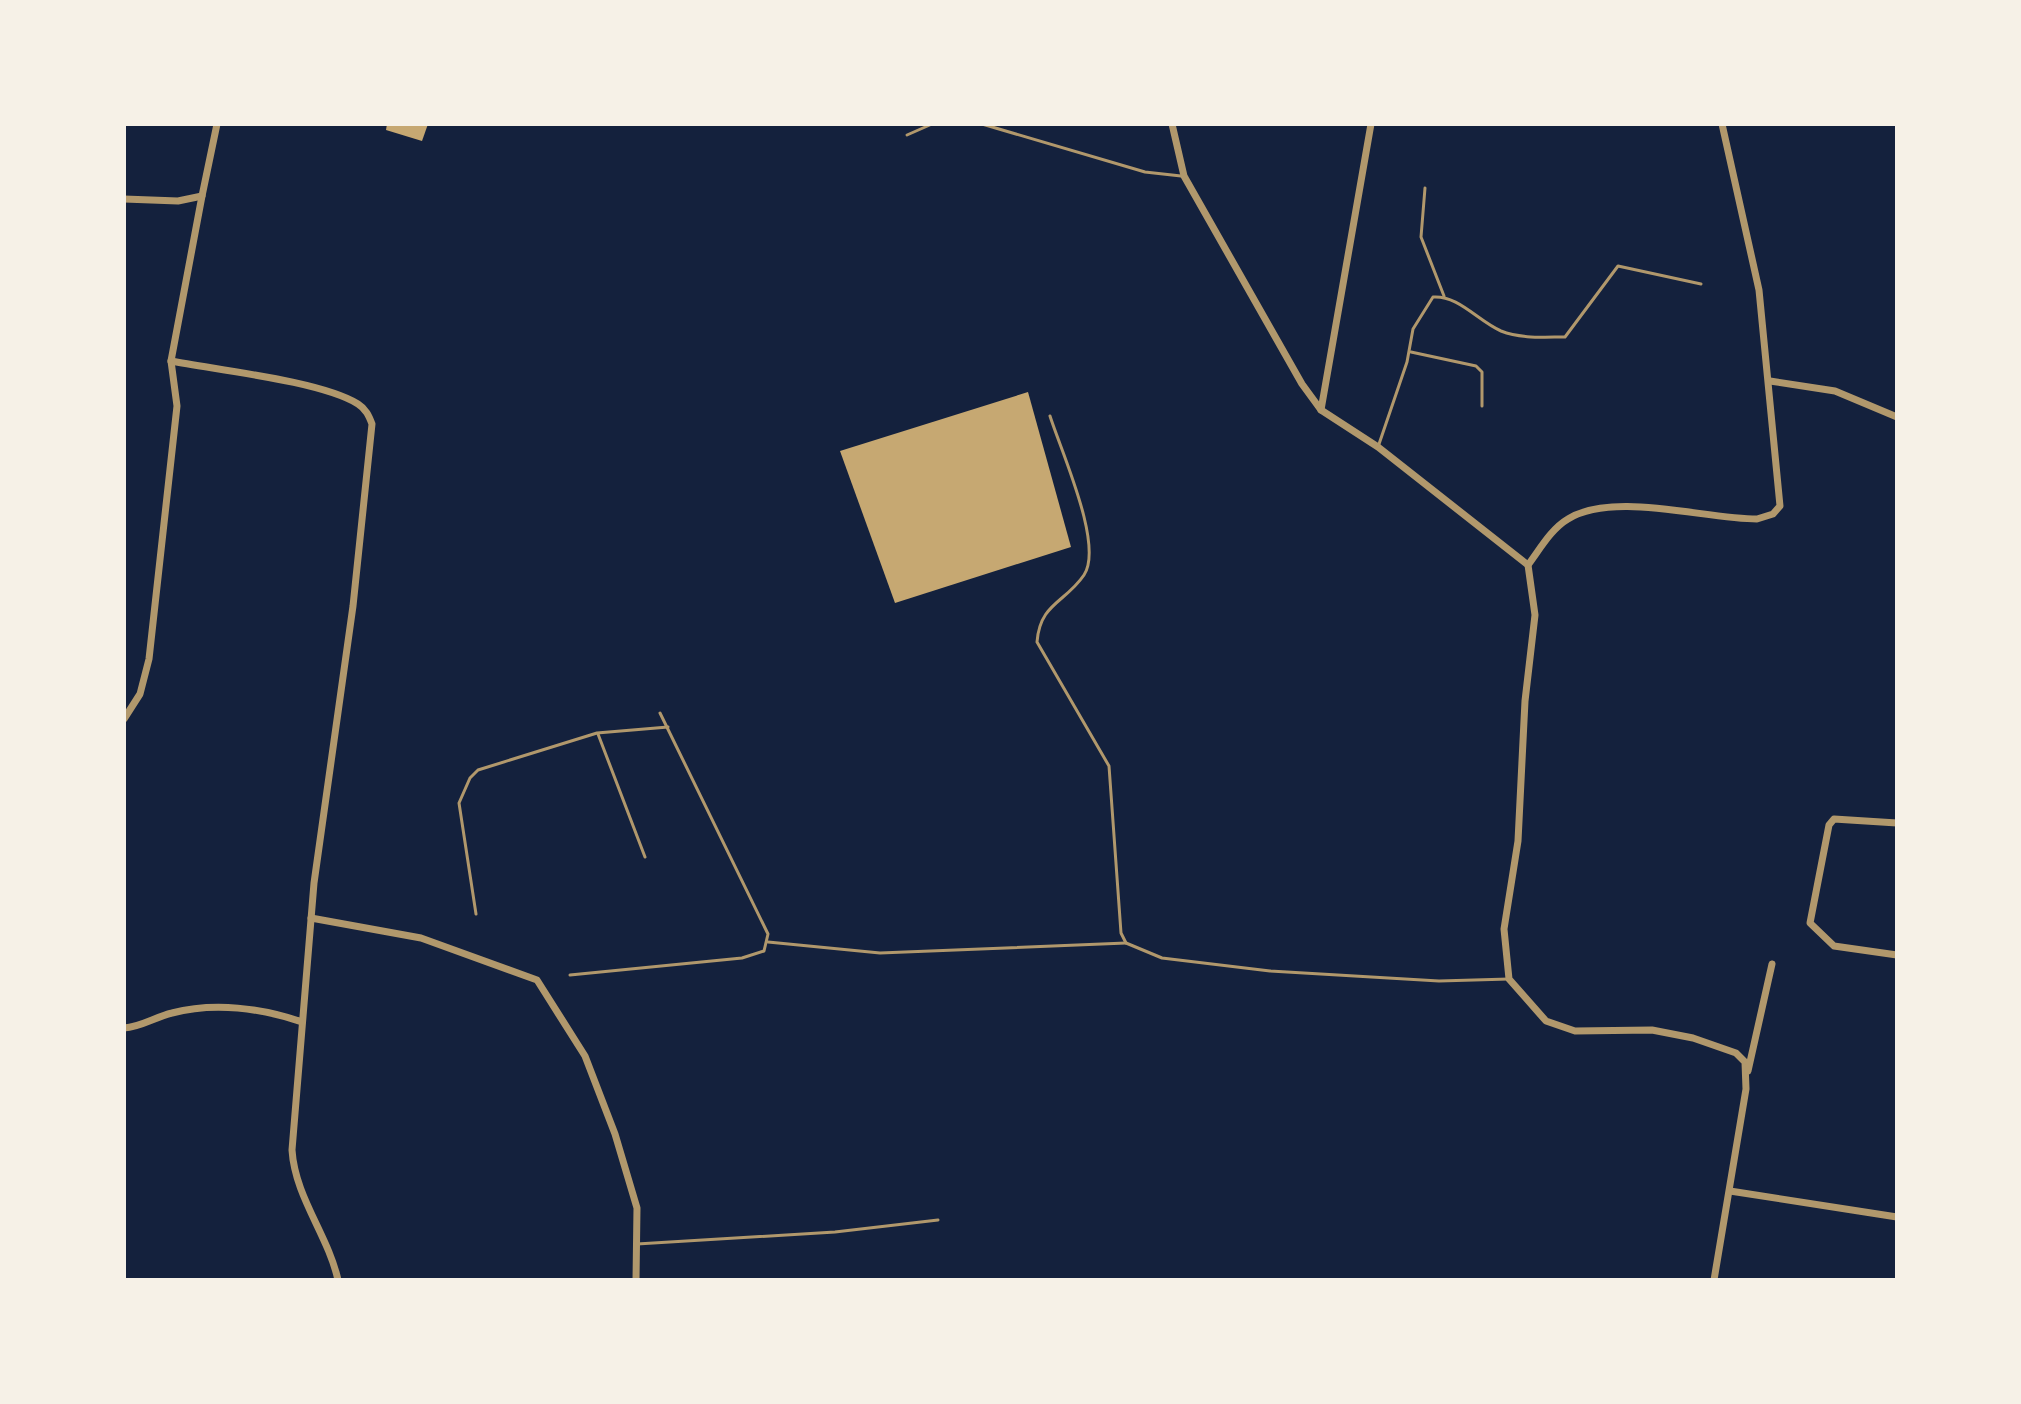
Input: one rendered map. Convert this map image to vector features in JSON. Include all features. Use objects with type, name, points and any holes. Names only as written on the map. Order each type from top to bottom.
[{"type":"street","points":[[124,719],[140,694],[152,634],[177,406],[171,361],[217,124]]},
{"type":"street","points":[[1172,124],[1184,176],[1302,384],[1321,410],[1378,447],[1528,565],[1535,615],[1525,701],[1518,841],[1504,929],[1509,979],[1546,1021],[1575,1031],[1652,1030],[1693,1038],[1736,1053],[1745,1062],[1747,1073]]},
{"type":"street","points":[[1321,410],[1371,124]]},
{"type":"street","points":[[1528,565],[1554,531],[1570,517],[1621,505],[1738,519],[1773,514],[1780,506],[1759,290],[1722,124]]},
{"type":"street","points":[[124,199],[178,201],[202,196]]},
{"type":"street","points":[[171,361],[279,381],[346,398],[366,410],[372,424],[369,478],[311,918],[293,1166],[330,1250],[338,1280]]},
{"type":"street","points":[[1770,381],[1835,391],[1897,417]]},
{"type":"street","points":[[1897,823],[1834,819],[1829,825],[1810,923],[1834,946],[1897,955]]},
{"type":"street","points":[[311,918],[421,938],[491,960],[537,980],[585,1056],[615,1134],[637,1208],[636,1280]]},
{"type":"street","points":[[1714,1280],[1747,1073],[1772,964]]},
{"type":"street","points":[[124,1028],[177,1012],[217,1009],[264,1010],[302,1022]]},
{"type":"street","points":[[1730,1191],[1897,1217]]},
{"type":"lane","points":[[907,135],[932,124]]},
{"type":"lane","points":[[982,124],[1145,172],[1184,176]]},
{"type":"lane","points":[[1425,188],[1421,237],[1444,296]]},
{"type":"lane","points":[[1407,362],[1413,329],[1433,297],[1444,296],[1501,331],[1525,337],[1565,337],[1618,266],[1701,284]]},
{"type":"lane","points":[[1378,447],[1410,352],[1444,356],[1476,366],[1482,372],[1482,406]]},
{"type":"lane","points":[[1050,416],[1083,517],[1091,559],[1081,579],[1039,622],[1037,642],[1109,766],[1121,933],[1126,943]]},
{"type":"lane","points":[[570,975],[742,958],[764,951],[768,942],[768,934],[660,713]]},
{"type":"lane","points":[[476,914],[459,803],[470,778],[478,770],[597,733],[668,727]]},
{"type":"lane","points":[[597,733],[645,857]]},
{"type":"lane","points":[[768,942],[880,953],[1126,943],[1162,958],[1270,971],[1439,981],[1509,979]]},
{"type":"lane","points":[[637,1244],[835,1232],[938,1220]]},
{"type":"building","points":[[387,124],[428,124],[422,141],[386,130]]},
{"type":"building","points":[[1028,392],[1071,547],[895,603],[840,451]]}]
